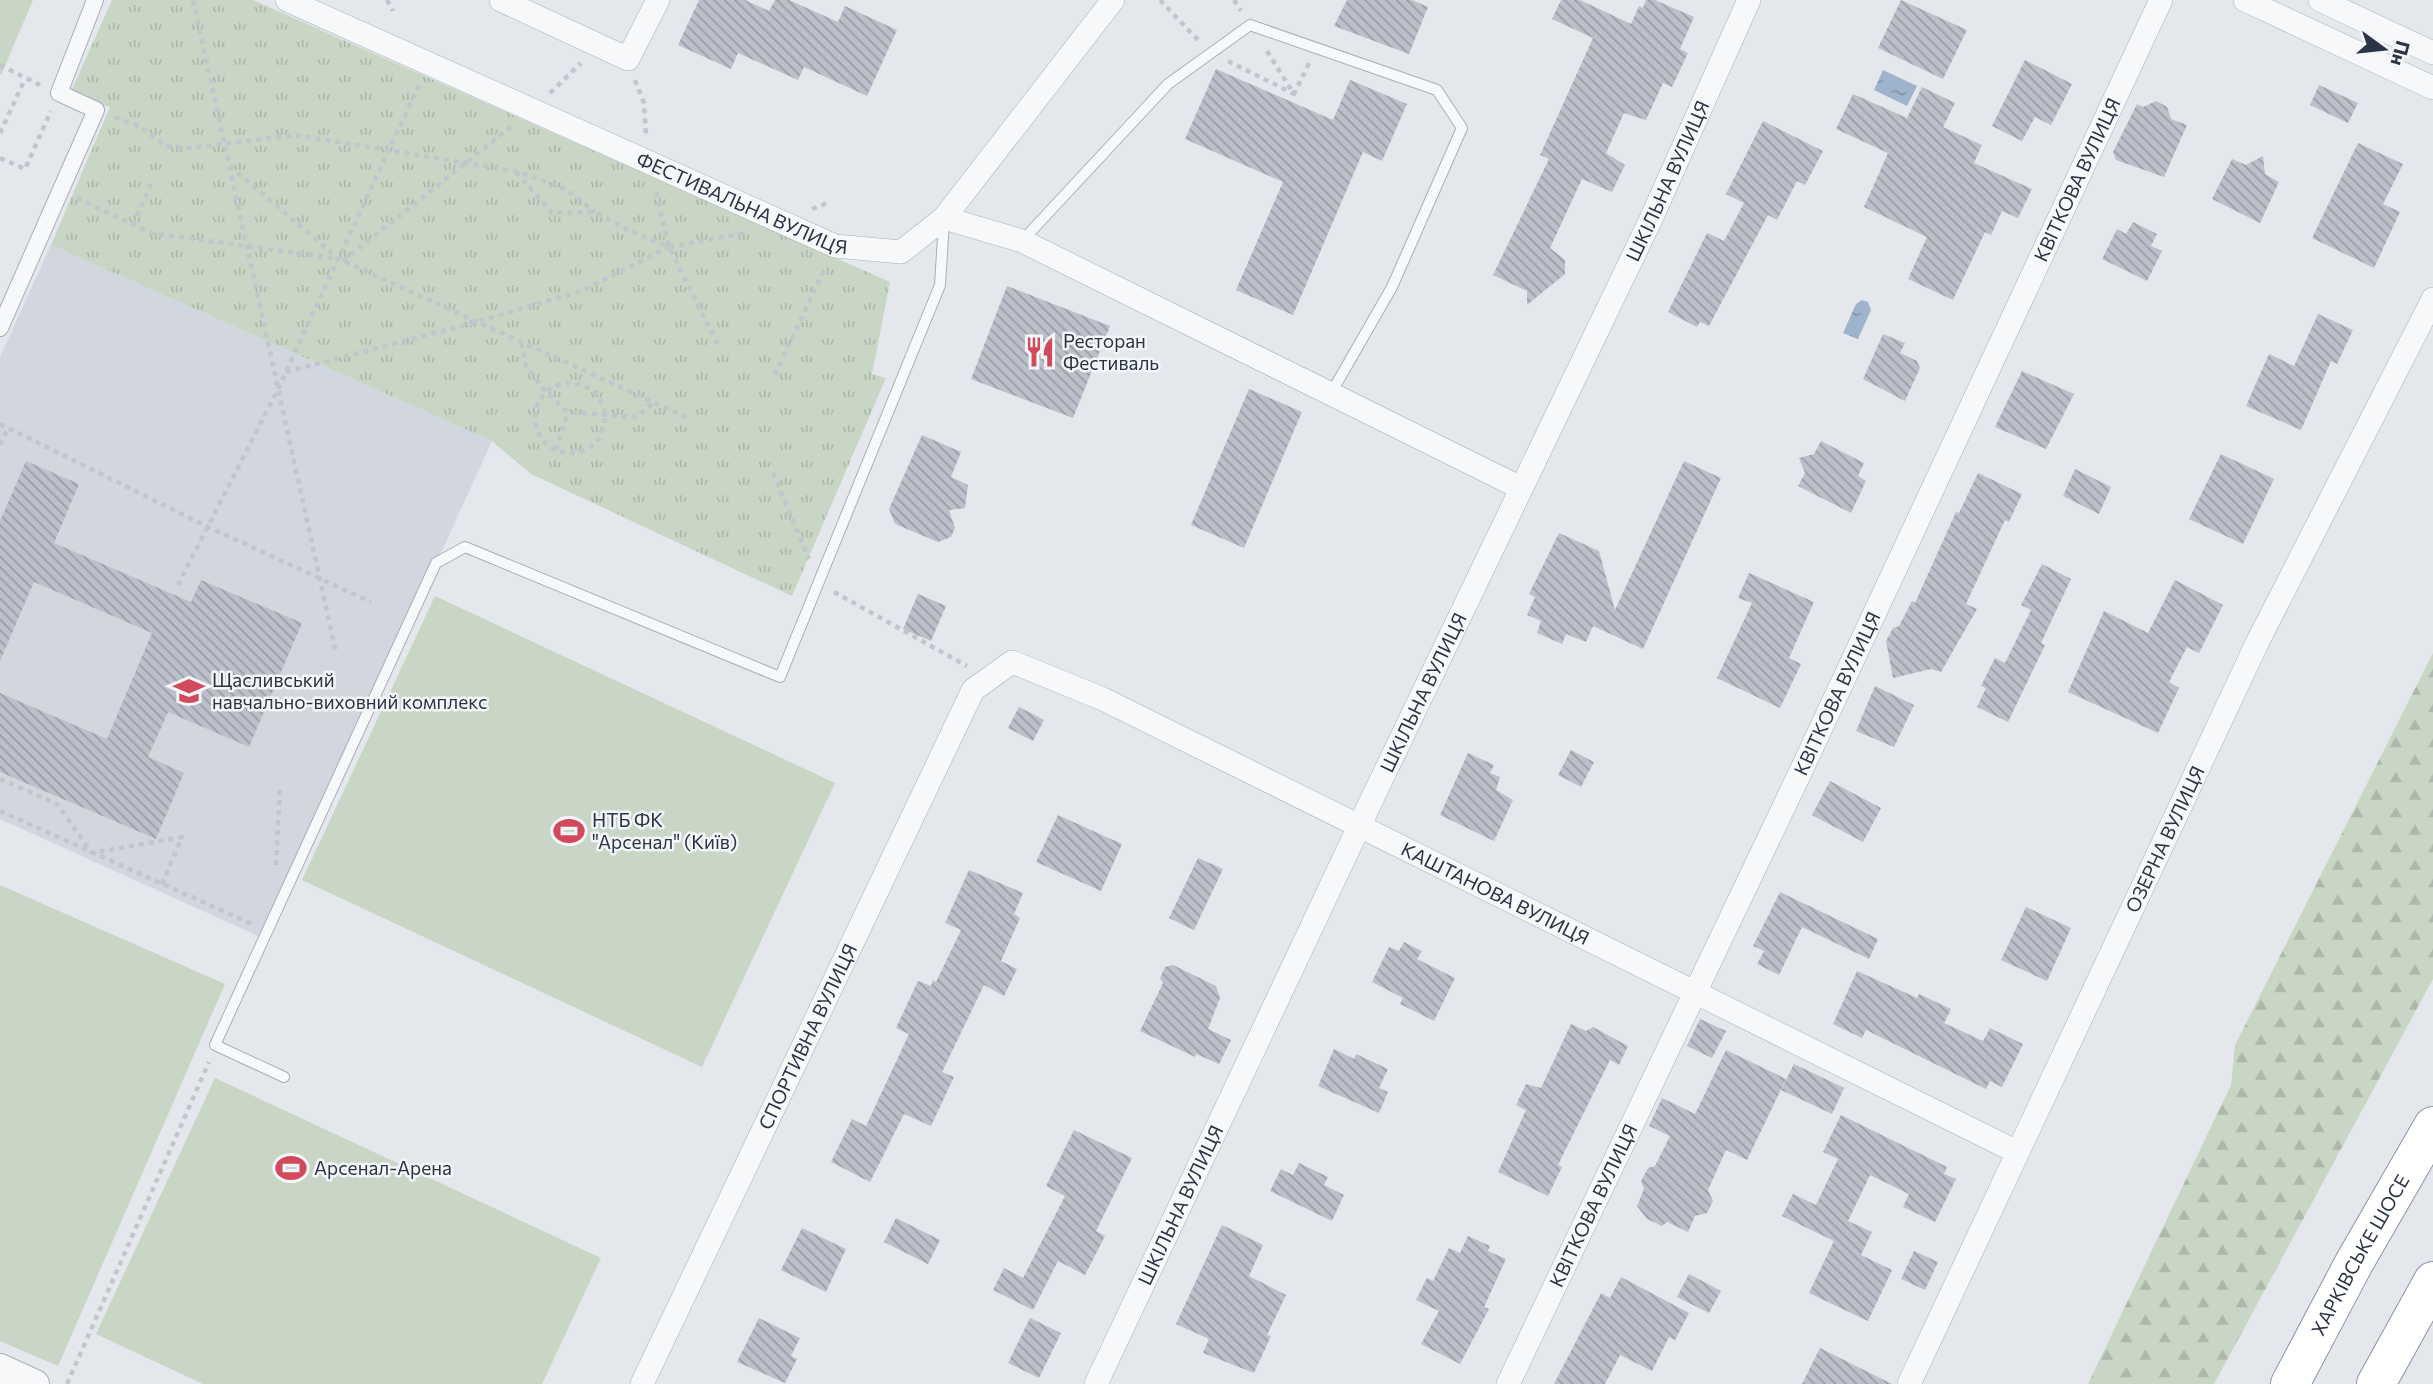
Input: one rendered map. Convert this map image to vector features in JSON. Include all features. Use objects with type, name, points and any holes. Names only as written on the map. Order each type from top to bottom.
[{"type":"highway","name":"ХАРКІВСЬКЕ ШОСЕ","points":[[2290,1384],[2354,1263],[2433,1126]]},
{"type":"highway","points":[[2376,1384],[2433,1281]]},
{"type":"street","points":[[0,328],[96,110],[59,93],[95,0]]},
{"type":"street","name":"ФЕСТИВАЛЬНА ВУЛИЦЯ","points":[[287,0],[648,159],[835,246],[901,252],[944,218],[1114,0]]},
{"type":"street","points":[[502,0],[618,54],[658,0]]},
{"type":"street","name":"ШКІЛЬНА ВУЛИЦЯ","points":[[1096,1384],[1359,826],[1651,219],[1749,0]]},
{"type":"street","name":"КВІТКОВА ВУЛИЦЯ","points":[[1508,1384],[2161,0]]},
{"type":"street","points":[[2245,0],[2433,88]]},
{"type":"street","points":[[2320,0],[2433,52]]},
{"type":"street","points":[[944,218],[1022,241],[1521,488]]},
{"type":"street","name":"ОЗЕРНА ВУЛИЦЯ","points":[[1909,1384],[2258,641],[2433,299]]},
{"type":"street","name":"КАШТАНОВА ВУЛИЦЯ","points":[[981,684],[1012,662],[1103,699],[1693,994],[2017,1152]]},
{"type":"street","name":"СПОРТИВНА ВУЛИЦЯ","points":[[642,1384],[981,684]]},
{"type":"street","points":[[0,1368],[35,1384]]},
{"type":"lane","points":[[1022,241],[1168,84],[1250,25],[1437,90],[1462,128],[1392,287],[1330,395]]},
{"type":"lane","points":[[284,1077],[215,1045],[436,563],[465,547],[779,677],[940,285],[944,218]]},
{"type":"path","points":[[193,0],[336,653]]},
{"type":"path","points":[[387,0],[393,11]]},
{"type":"path","points":[[61,191],[151,233],[341,260],[534,109],[578,64],[618,54],[644,103],[648,159],[669,247],[720,349]]},
{"type":"path","points":[[178,585],[341,260],[429,63]]},
{"type":"path","points":[[0,65],[24,79],[59,93],[25,169],[0,158]]},
{"type":"path","points":[[0,133],[24,79]]},
{"type":"path","points":[[96,110],[141,127],[166,146],[188,148],[296,135],[390,148],[515,171],[566,189],[595,212],[628,230],[669,247]]},
{"type":"path","points":[[229,165],[341,260],[686,418]]},
{"type":"path","points":[[515,171],[552,213],[595,212]]},
{"type":"path","points":[[133,225],[153,180]]},
{"type":"path","points":[[286,372],[477,322],[584,290],[669,247],[752,232],[784,222],[827,203]]},
{"type":"path","points":[[775,375],[835,246]]},
{"type":"path","points":[[521,342],[526,366],[546,392],[568,412],[636,417],[653,402]]},
{"type":"path","points":[[578,383],[598,395],[605,413],[604,429],[590,448],[568,454],[556,450],[539,435],[535,424],[535,412],[546,392],[556,385],[578,383]]},
{"type":"path","points":[[556,450],[568,412]]},
{"type":"path","points":[[0,424],[208,527],[371,602]]},
{"type":"path","points":[[0,445],[8,428]]},
{"type":"path","points":[[773,472],[819,584],[981,684]]},
{"type":"path","points":[[1,781],[57,804],[92,852]]},
{"type":"path","points":[[276,867],[280,786]]},
{"type":"path","points":[[0,811],[268,932]]},
{"type":"path","points":[[92,852],[182,837],[162,884]]},
{"type":"path","points":[[67,1384],[215,1045]]},
{"type":"shaded area","name":"Щасливський навчально-виховний комплекс","points":[[51,245],[492,441],[265,939],[0,819],[0,357]]},
{"type":"green space","points":[[0,0],[33,0],[1,75],[0,74]]},
{"type":"green space","points":[[112,0],[253,0],[890,282],[872,374],[886,378],[792,596],[531,474],[492,441],[51,245],[110,107],[70,94]]},
{"type":"green space","name":"НТБ ФК \"Арсенал\" (Київ)","points":[[435,596],[835,783],[702,1067],[302,880]]},
{"type":"green space","points":[[2433,653],[2433,979],[2214,1384],[2088,1384],[2231,1085],[2235,1045]]},
{"type":"green space","points":[[0,885],[225,984],[58,1366],[0,1341]]},
{"type":"green space","name":"Арсенал-Арена","points":[[215,1078],[601,1258],[542,1384],[203,1384],[96,1334]]},
{"type":"water","points":[[1883,70],[1917,86],[1907,106],[1874,90]]},
{"type":"water","points":[[1862,300],[1868,302],[1871,310],[1858,339],[1843,333],[1856,304]]},
{"type":"building","points":[[699,0],[745,0],[769,11],[775,0],[789,0],[838,22],[845,6],[897,30],[867,96],[804,67],[798,80],[738,53],[731,69],[678,45]]},
{"type":"building","points":[[1347,0],[1412,0],[1428,7],[1409,54],[1334,26]]},
{"type":"building","points":[[1561,0],[1580,0],[1631,24],[1639,6],[1643,8],[1646,0],[1655,0],[1694,17],[1680,49],[1688,53],[1672,87],[1663,83],[1646,120],[1624,113],[1606,153],[1625,165],[1612,192],[1582,179],[1550,248],[1565,260],[1565,274],[1527,305],[1527,291],[1493,275],[1549,159],[1540,155],[1593,38],[1552,19]]},
{"type":"building","points":[[1901,0],[1967,30],[1943,79],[1878,48]]},
{"type":"building","points":[[2025,60],[2072,84],[2051,125],[2035,117],[2022,141],[1992,126]]},
{"type":"building","points":[[1216,69],[1333,120],[1350,80],[1407,104],[1382,161],[1363,152],[1293,315],[1236,290],[1283,182],[1185,139]]},
{"type":"building","points":[[2319,85],[2358,103],[2348,123],[2310,105]]},
{"type":"building","points":[[1922,87],[1955,103],[1943,127],[1982,145],[1974,163],[2032,189],[2018,218],[2002,211],[1991,235],[1985,232],[1953,300],[1908,279],[1927,237],[1864,207],[1888,153],[1836,129],[1853,94],[1907,118]]},
{"type":"building","points":[[2156,101],[2167,107],[2171,119],[2187,125],[2164,177],[2116,160],[2113,152],[2137,104],[2143,107]]},
{"type":"building","points":[[1763,121],[1823,151],[1805,185],[1797,181],[1777,220],[1768,215],[1709,326],[1700,322],[1697,327],[1668,312],[1707,233],[1724,241],[1744,203],[1726,194]]},
{"type":"building","points":[[2358,143],[2403,164],[2383,204],[2400,212],[2374,268],[2312,238]]},
{"type":"building","points":[[2263,156],[2265,174],[2279,182],[2260,223],[2212,199],[2232,159],[2246,165]]},
{"type":"building","points":[[2133,222],[2157,234],[2151,246],[2162,251],[2147,281],[2102,259],[2117,229],[2126,234]]},
{"type":"building","name":"Ресторан Фестиваль","points":[[1007,286],[1110,326],[1073,418],[971,379]]},
{"type":"building","points":[[2318,314],[2353,330],[2337,364],[2331,361],[2301,430],[2246,406],[2269,354],[2294,366]]},
{"type":"building","points":[[1883,334],[1905,343],[1900,353],[1917,361],[1920,368],[1905,401],[1863,379]]},
{"type":"building","points":[[2022,371],[2074,394],[2046,449],[1995,427]]},
{"type":"building","points":[[1249,389],[1302,412],[1244,548],[1191,525]]},
{"type":"building","points":[[922,435],[961,452],[951,477],[968,485],[965,508],[949,510],[955,528],[951,537],[938,542],[895,524],[889,509]]},
{"type":"building","points":[[1821,441],[1864,463],[1858,476],[1866,481],[1851,513],[1798,486],[1805,473],[1799,458],[1814,454]]},
{"type":"building","points":[[2221,454],[2274,479],[2243,544],[2189,519]]},
{"type":"building","points":[[26,461],[79,484],[54,543],[191,602],[201,580],[302,623],[249,747],[168,712],[148,757],[184,773],[156,839],[0,772],[0,693],[107,739],[152,633],[34,582],[0,661],[0,521]]},
{"type":"building","points":[[1684,461],[1721,478],[1643,649],[1593,626],[1586,642],[1566,634],[1562,644],[1537,633],[1541,621],[1527,615],[1535,597],[1529,594],[1559,533],[1599,551],[1615,610]]},
{"type":"building","points":[[2075,469],[2111,487],[2099,514],[2063,496]]},
{"type":"building","points":[[1978,473],[2022,494],[2009,522],[2005,520],[1966,604],[1977,609],[1941,672],[1931,669],[1893,678],[1886,641],[1893,628],[1899,626],[1912,601],[1915,603],[1956,512],[1959,513]]},
{"type":"building","points":[[2042,564],[2071,579],[2041,643],[2045,645],[2008,722],[1977,707],[1986,688],[1981,686],[1995,658],[2005,663],[2031,610],[2021,605]]},
{"type":"building","points":[[1749,573],[1814,602],[1789,658],[1801,664],[1780,708],[1717,678],[1752,603],[1738,598]]},
{"type":"building","points":[[2175,580],[2223,605],[2199,653],[2187,647],[2169,682],[2179,688],[2158,733],[2068,692],[2104,611],[2148,633]]},
{"type":"building","points":[[918,594],[946,606],[931,641],[903,629]]},
{"type":"building","points":[[1875,686],[1914,705],[1894,747],[1856,731]]},
{"type":"building","points":[[1019,707],[1044,720],[1033,741],[1008,728]]},
{"type":"building","points":[[1571,750],[1594,762],[1581,787],[1558,775]]},
{"type":"building","points":[[1468,753],[1494,765],[1490,773],[1500,777],[1496,790],[1513,800],[1494,841],[1440,815]]},
{"type":"building","points":[[1830,781],[1881,808],[1863,842],[1812,815]]},
{"type":"building","points":[[1058,815],[1122,844],[1101,891],[1036,862]]},
{"type":"building","points":[[1198,858],[1223,869],[1194,930],[1169,918]]},
{"type":"building","points":[[969,870],[1023,893],[1014,914],[1020,918],[1001,961],[1017,969],[1004,996],[984,985],[942,1072],[954,1077],[931,1126],[904,1114],[870,1182],[831,1162],[852,1119],[866,1126],[909,1034],[896,1028],[918,981],[931,986],[933,980],[936,982],[961,930],[945,923]]},
{"type":"building","points":[[1780,892],[1878,939],[1869,959],[1802,927],[1779,975],[1757,964],[1764,951],[1753,946]]},
{"type":"building","points":[[2026,907],[2071,928],[2047,981],[2001,960]]},
{"type":"building","points":[[1404,942],[1422,951],[1417,959],[1455,978],[1434,1021],[1400,1004],[1403,998],[1372,982],[1389,947],[1399,951]]},
{"type":"building","points":[[1173,965],[1216,986],[1220,998],[1208,1029],[1231,1040],[1219,1064],[1196,1054],[1195,1057],[1140,1031],[1163,983],[1160,978],[1165,967]]},
{"type":"building","points":[[1857,971],[1917,998],[1919,994],[1951,1009],[1944,1023],[1983,1041],[1990,1028],[2023,1044],[2002,1087],[1990,1081],[1986,1089],[1866,1030],[1862,1038],[1833,1024]]},
{"type":"building","points":[[1700,1019],[1726,1031],[1712,1058],[1687,1046]]},
{"type":"building","points":[[1571,1024],[1586,1031],[1593,1027],[1628,1046],[1619,1065],[1610,1060],[1558,1165],[1562,1167],[1548,1196],[1498,1172],[1526,1110],[1516,1105],[1526,1084],[1541,1088]]},
{"type":"building","points":[[1334,1049],[1354,1059],[1356,1054],[1388,1069],[1379,1088],[1388,1092],[1379,1113],[1318,1086]]},
{"type":"building","points":[[1726,1050],[1786,1079],[1747,1160],[1726,1150],[1708,1190],[1713,1201],[1707,1213],[1695,1216],[1688,1232],[1667,1222],[1662,1226],[1647,1219],[1637,1206],[1644,1189],[1641,1181],[1648,1168],[1655,1166],[1670,1136],[1649,1126],[1662,1098],[1695,1114]]},
{"type":"building","points":[[1794,1064],[1844,1088],[1832,1114],[1781,1090]]},
{"type":"building","points":[[1841,1115],[1947,1167],[1944,1174],[1956,1179],[1935,1222],[1903,1207],[1909,1194],[1870,1175],[1848,1221],[1872,1232],[1861,1255],[1892,1270],[1868,1321],[1809,1293],[1834,1241],[1782,1216],[1793,1194],[1816,1205],[1838,1159],[1823,1152]]},
{"type":"building","points":[[1074,1130],[1132,1158],[1096,1231],[1105,1236],[1085,1275],[1058,1261],[1033,1310],[993,1290],[1004,1268],[1023,1278],[1065,1196],[1046,1186]]},
{"type":"building","points":[[1299,1163],[1328,1177],[1324,1185],[1344,1195],[1332,1221],[1270,1191],[1281,1169],[1293,1175]]},
{"type":"building","points":[[896,1218],[940,1240],[928,1264],[884,1242]]},
{"type":"building","points":[[1222,1225],[1263,1245],[1249,1276],[1286,1295],[1267,1335],[1271,1336],[1254,1373],[1203,1353],[1209,1339],[1176,1324]]},
{"type":"building","points":[[802,1228],[846,1249],[826,1292],[781,1270]]},
{"type":"building","points":[[1468,1236],[1490,1246],[1488,1251],[1506,1259],[1484,1307],[1489,1309],[1460,1364],[1421,1344],[1439,1311],[1416,1300],[1427,1278],[1433,1281],[1449,1248],[1460,1253]]},
{"type":"building","points":[[1914,1251],[1938,1262],[1925,1290],[1901,1279]]},
{"type":"building","points":[[1689,1274],[1721,1291],[1709,1313],[1677,1297]]},
{"type":"building","points":[[1621,1277],[1689,1313],[1675,1340],[1669,1337],[1652,1371],[1620,1355],[1605,1384],[1554,1384],[1601,1293],[1610,1298]]},
{"type":"building","points":[[759,1318],[800,1338],[791,1356],[797,1359],[785,1383],[737,1362]]},
{"type":"building","points":[[1030,1318],[1061,1333],[1039,1378],[1008,1363]]},
{"type":"building","points":[[1820,1348],[1892,1384],[1802,1384]]},
{"type":"place","name":"Ресторан Фестиваль","points":[[1040,352]]},
{"type":"place","name":"Щасливський навчально-виховний комплекс","points":[[189,691]]},
{"type":"place","name":"НТБ ФК \"Арсенал\" (Київ)","points":[[569,831]]},
{"type":"place","name":"Арсенал-Арена","points":[[291,1168]]}]
